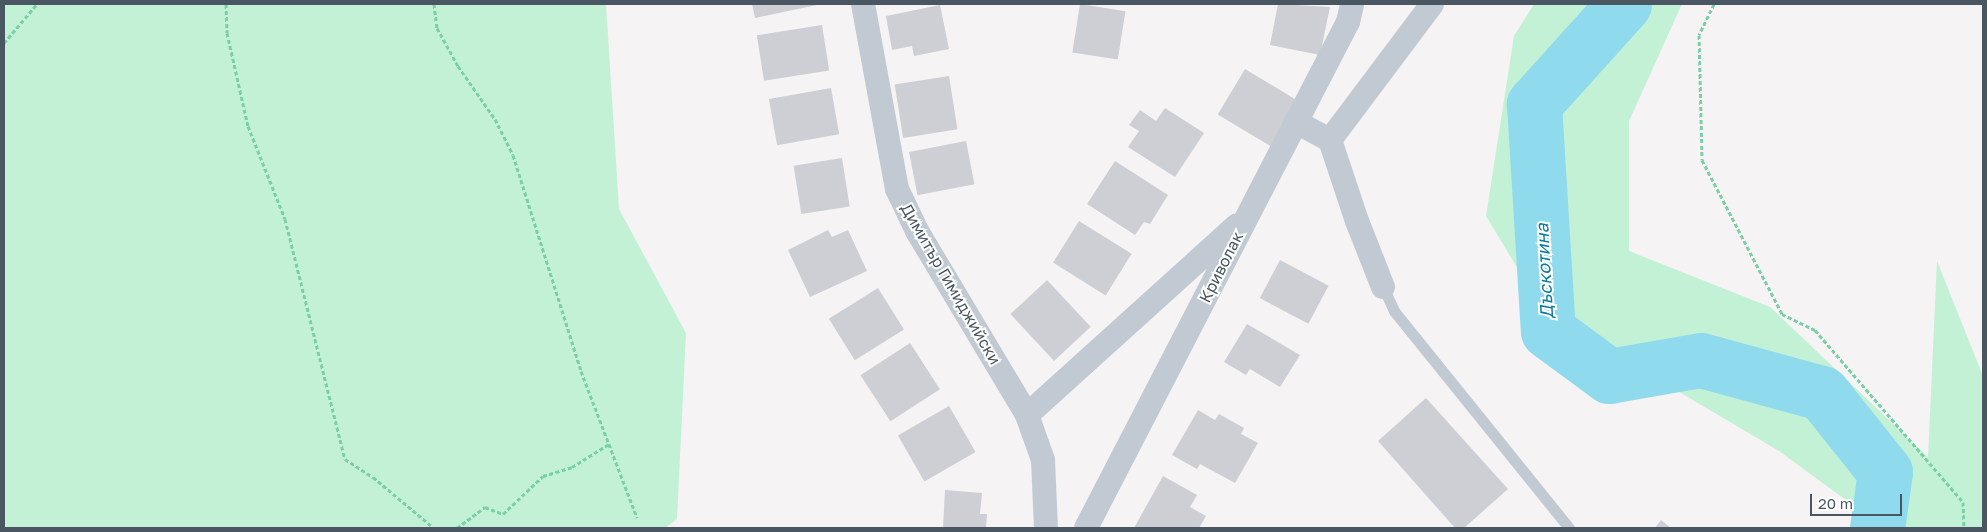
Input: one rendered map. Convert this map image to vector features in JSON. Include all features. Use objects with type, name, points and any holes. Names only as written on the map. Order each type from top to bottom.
[{"type":"street","name":"Димитър Гимиджийски","points":[[863,4],[897,189],[917,231],[1027,415],[1043,460],[1046,528]]},
{"type":"street","name":"Криволак","points":[[1086,528],[1348,22],[1352,4]]},
{"type":"street","points":[[1330,140],[1432,4]]},
{"type":"street","points":[[1296,122],[1330,140],[1357,221],[1383,287]]},
{"type":"street","points":[[1027,415],[1248,215]]},
{"type":"lane","points":[[1383,287],[1394,311],[1568,528]]},
{"type":"path","points":[[4,43],[37,4]]},
{"type":"path","points":[[226,4],[227,33],[248,126],[285,219],[344,459],[373,477],[421,521],[434,528]]},
{"type":"path","points":[[434,4],[437,28],[458,66],[495,118],[513,155],[581,371],[637,518]]},
{"type":"path","points":[[1714,4],[1699,35],[1702,160],[1782,314],[1815,330],[1963,502],[1964,528]]},
{"type":"path","points":[[457,528],[485,507],[503,514],[543,476],[572,467],[609,444]]},
{"type":"green space","points":[[4,4],[606,4],[619,209],[686,333],[677,519],[665,528],[4,528]]},
{"type":"green space","points":[[1534,4],[1682,4],[1629,121],[1629,251],[1770,307],[1928,457],[1937,261],[1983,376],[1983,528],[1884,528],[1779,451],[1544,312],[1486,216],[1514,36]]},
{"type":"building","points":[[752,4],[817,4],[817,5],[755,18]]},
{"type":"building","points":[[1080,4],[1125,11],[1118,60],[1072,52]]},
{"type":"building","points":[[1278,4],[1330,7],[1320,55],[1270,45]]},
{"type":"building","points":[[940,5],[949,49],[914,56],[912,46],[892,50],[886,16]]},
{"type":"building","points":[[822,25],[829,70],[764,81],[757,35]]},
{"type":"building","points":[[1245,69],[1301,102],[1273,148],[1218,114]]},
{"type":"building","points":[[949,76],[957,129],[903,138],[895,85]]},
{"type":"building","points":[[831,88],[839,134],[777,145],[769,99]]},
{"type":"building","points":[[1165,108],[1204,133],[1175,177],[1128,147],[1139,131],[1129,125],[1140,110],[1156,121]]},
{"type":"building","points":[[966,141],[974,184],[917,195],[909,152]]},
{"type":"building","points":[[842,158],[850,206],[801,214],[794,166]]},
{"type":"building","points":[[1115,161],[1168,195],[1150,224],[1144,222],[1135,235],[1087,204]]},
{"type":"building","points":[[1079,221],[1132,254],[1106,295],[1053,263]]},
{"type":"building","points":[[828,230],[832,237],[848,230],[867,271],[810,297],[788,250]]},
{"type":"building","points":[[1280,260],[1329,286],[1308,324],[1260,298]]},
{"type":"building","points":[[1047,280],[1091,327],[1054,361],[1010,314]]},
{"type":"building","points":[[878,288],[904,330],[855,360],[829,319]]},
{"type":"building","points":[[1247,324],[1300,355],[1280,387],[1250,369],[1246,375],[1224,362]]},
{"type":"building","points":[[910,343],[940,389],[890,421],[861,375]]},
{"type":"building","points":[[1426,398],[1508,489],[1464,528],[1455,528],[1378,441]]},
{"type":"building","points":[[949,406],[976,452],[924,481],[898,436]]},
{"type":"building","points":[[1198,410],[1215,420],[1219,414],[1244,428],[1241,434],[1258,443],[1235,483],[1200,464],[1197,469],[1172,455]]},
{"type":"building","points":[[1163,476],[1197,495],[1190,507],[1206,516],[1199,528],[1134,528]]},
{"type":"building","points":[[945,490],[982,493],[980,514],[987,514],[986,528],[943,528]]},
{"type":"building","points":[[1661,520],[1671,528],[1655,528]]},
{"type":"waterway","name":"Дъскотина","points":[[1624,4],[1534,104],[1548,331],[1609,376],[1701,360],[1822,393],[1885,472],[1877,528]]}]
